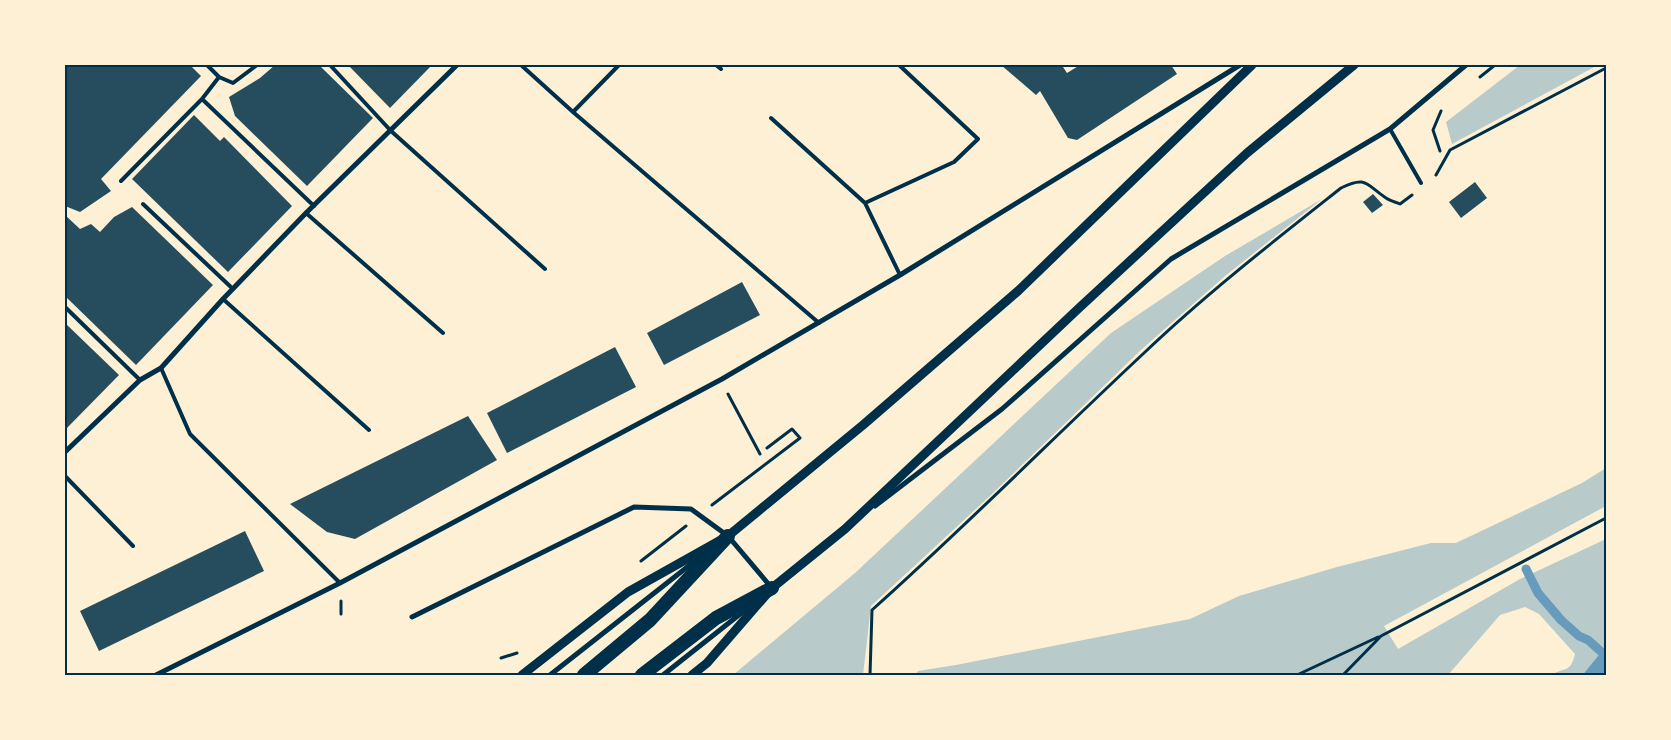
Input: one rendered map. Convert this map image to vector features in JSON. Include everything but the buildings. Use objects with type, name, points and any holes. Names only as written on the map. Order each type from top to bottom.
[{"type":"highway","points":[[584,675],[650,620],[728,536]]},
{"type":"highway","points":[[642,675],[716,618],[772,588]]},
{"type":"street","points":[[65,452],[140,380],[161,368],[223,299],[306,213],[457,65]]},
{"type":"street","points":[[156,675],[340,583],[722,379],[900,276],[1240,65]]},
{"type":"street","points":[[550,675],[728,536],[1018,291],[1252,65]]},
{"type":"street","points":[[845,529],[1079,308],[1247,153],[1354,65]]},
{"type":"street","points":[[664,675],[845,529],[1002,410],[1171,259],[1390,129],[1466,65]]},
{"type":"street","points":[[412,617],[634,507],[691,509],[728,536],[772,588]]},
{"type":"street","points":[[522,675],[628,592],[728,536]]},
{"type":"street","points":[[692,675],[707,663],[772,588]]},
{"type":"lane","points":[[207,65],[219,77],[233,83],[257,65]]},
{"type":"lane","points":[[330,65],[391,131],[545,269]]},
{"type":"lane","points":[[521,65],[819,323]]},
{"type":"lane","points":[[573,112],[619,65]]},
{"type":"lane","points":[[716,65],[721,69]]},
{"type":"lane","points":[[865,203],[954,162],[978,139],[900,65]]},
{"type":"lane","points":[[121,181],[202,99],[219,77]]},
{"type":"lane","points":[[202,99],[314,206]]},
{"type":"lane","points":[[772,118],[865,203],[900,276]]},
{"type":"lane","points":[[1390,129],[1421,183]]},
{"type":"lane","points":[[143,204],[233,289]]},
{"type":"lane","points":[[306,213],[443,333]]},
{"type":"lane","points":[[223,299],[369,430]]},
{"type":"lane","points":[[65,307],[140,380]]},
{"type":"lane","points":[[161,368],[190,434],[340,583]]},
{"type":"lane","points":[[65,476],[133,546]]},
{"type":"path","points":[[1480,78],[1495,65]]},
{"type":"path","points":[[1435,178],[1450,150],[1606,68]]},
{"type":"path","points":[[1440,152],[1433,130],[1441,110]]},
{"type":"path","points":[[870,675],[872,610],[990,502],[1144,352],[1210,294],[1341,188],[1354,181],[1368,183],[1387,199],[1400,204],[1416,192]]},
{"type":"path","points":[[731,401],[760,454]]},
{"type":"path","points":[[767,448],[792,429],[800,438],[771,459]]},
{"type":"path","points":[[1297,675],[1381,636],[1606,518]]},
{"type":"path","points":[[1343,675],[1381,636]]},
{"type":"path","points":[[501,658],[523,651]]},
{"type":"shaded area","points":[[1520,65],[1598,65],[1452,144],[1446,122]]},
{"type":"shaded area","points":[[1322,199],[1225,276],[1142,349],[991,495],[871,606],[863,675],[733,675],[855,573],[1111,333],[1225,256]]},
{"type":"shaded area","points":[[1606,468],[1606,506],[1384,626],[1398,649],[1520,579],[1606,539],[1606,646],[1583,675],[1552,675],[1569,667],[1575,654],[1539,614],[1525,607],[1500,615],[1448,675],[915,675],[918,671],[1190,619],[1239,596],[1337,567],[1431,543],[1456,543],[1582,483]]},
{"type":"water","points":[[1606,646],[1606,675],[1583,675],[1585,672]]},
{"type":"waterway","points":[[1526,569],[1538,593],[1561,620],[1606,656]]}]
